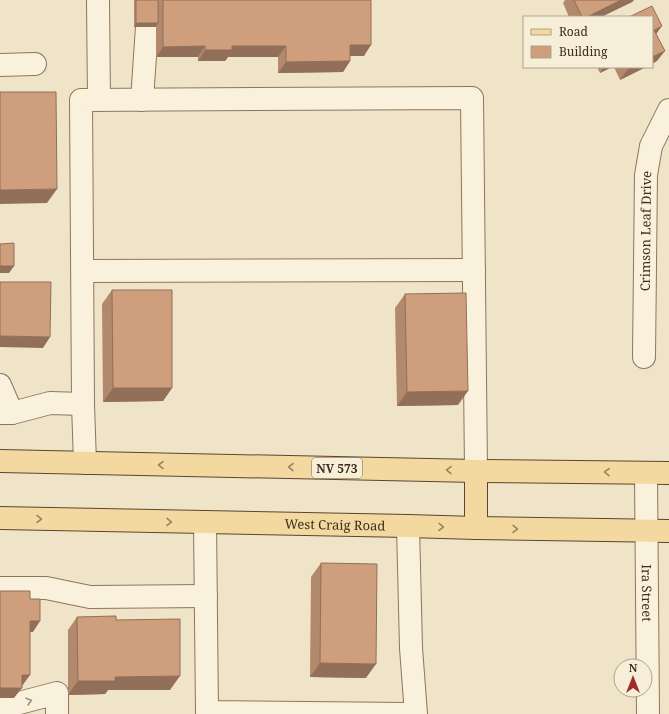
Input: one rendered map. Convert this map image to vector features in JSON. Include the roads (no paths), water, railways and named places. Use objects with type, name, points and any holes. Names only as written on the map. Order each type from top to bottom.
[{"type":"main road","name":"NV 573","points":[[0,461],[476,471],[669,473]]},
{"type":"main road","points":[[476,471],[476,528]]},
{"type":"main road","name":"West Craig Road","points":[[0,518],[669,531]]},
{"type":"street","points":[[98,0],[98,100]]},
{"type":"street","points":[[142,100],[147,27]]},
{"type":"street","points":[[0,65],[35,64]]},
{"type":"street","points":[[86,464],[83,404],[81,100],[472,98],[476,471]]},
{"type":"street","name":"Crimson Leaf Drive","points":[[644,357],[646,175],[651,146],[669,110]]},
{"type":"street","points":[[83,271],[474,270]]},
{"type":"street","points":[[0,385],[4,411],[50,403],[83,404]]},
{"type":"street","name":"Ira Street","points":[[646,473],[648,714]]},
{"type":"street","points":[[206,522],[206,712],[408,714]]},
{"type":"street","points":[[408,526],[411,648],[416,714]]},
{"type":"street","points":[[0,588],[46,588],[90,598],[206,596]]},
{"type":"street","points":[[0,703],[19,703],[57,693],[57,714]]}]
